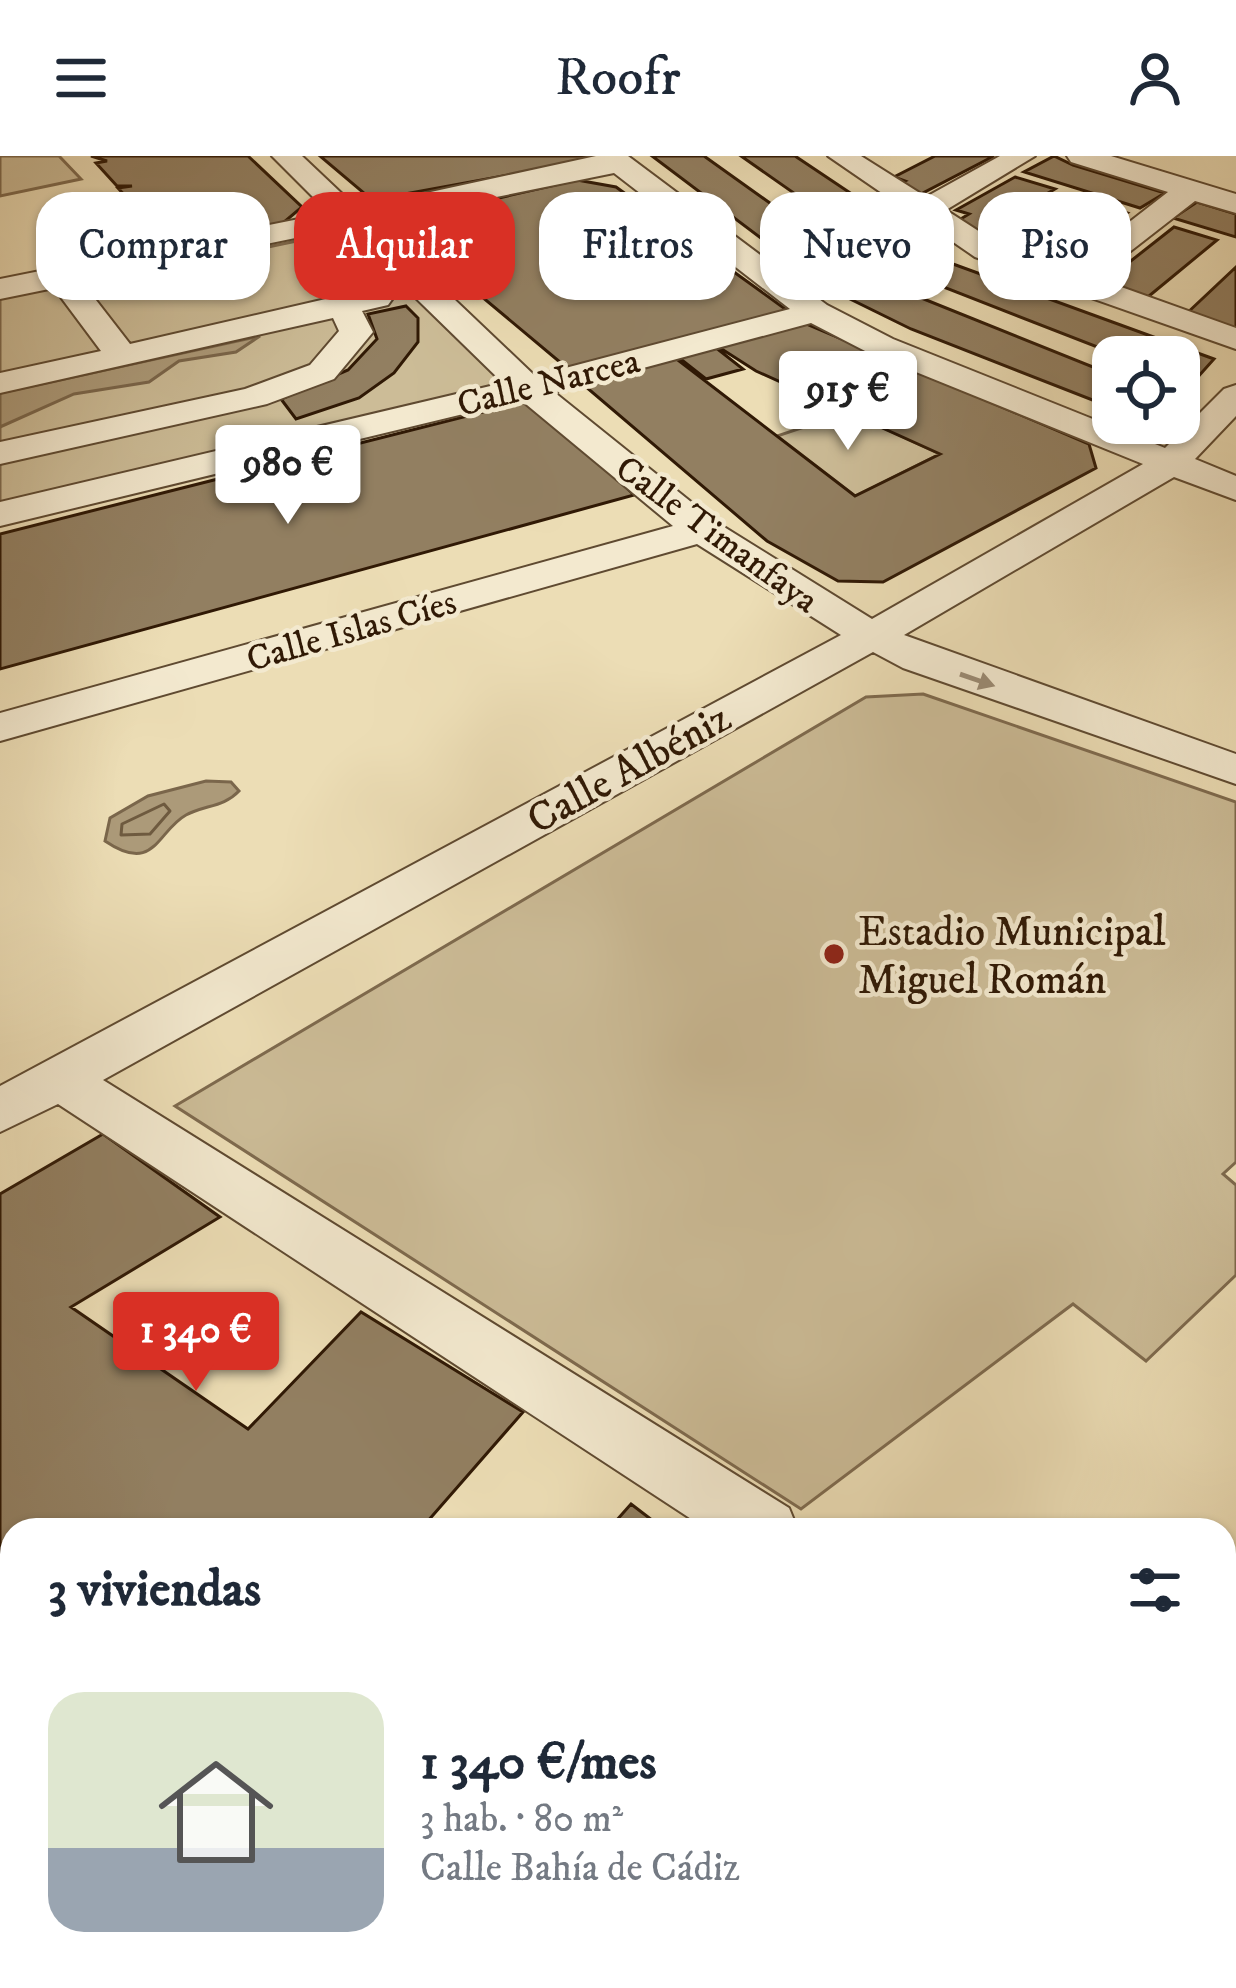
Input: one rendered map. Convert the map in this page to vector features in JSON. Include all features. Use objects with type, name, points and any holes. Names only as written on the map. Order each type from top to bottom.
[{"type":"street","name":"Calle Timanfaya","points":[[286,156],[325,192]]},
{"type":"street","points":[[842,156],[897,192]]},
{"type":"street","points":[[954,194],[1021,156]]},
{"type":"street","points":[[1081,156],[1236,204]]},
{"type":"street","points":[[470,192],[613,160],[814,312],[881,346],[1236,489]]},
{"type":"street","points":[[1131,236],[1190,190]]},
{"type":"street","points":[[0,290],[36,282]]},
{"type":"street","points":[[79,300],[122,356]]},
{"type":"street","points":[[0,383],[365,300]]},
{"type":"street","name":"Calle Timanfaya","points":[[439,300],[528,388],[702,530],[868,638],[1236,770]]},
{"type":"street","points":[[1126,300],[1236,339]]},
{"type":"street","points":[[15,450],[255,397],[322,371],[356,332],[344,305]]},
{"type":"street","name":"Calle Narcea","points":[[0,514],[528,388],[814,312]]},
{"type":"street","name":"Calle Albéniz","points":[[2,1107],[868,638],[1170,464],[1236,396]]},
{"type":"street","points":[[255,397],[293,444]]},
{"type":"street","points":[[15,450],[60,499]]},
{"type":"street","name":"Calle Islas Cíes","points":[[0,727],[702,530]]},
{"type":"street","points":[[60,1079],[746,1518]]},
{"type":"shaded area","points":[[0,156],[59,156],[81,179],[0,196]]},
{"type":"shaded area","points":[[294,242],[294,300],[438,300],[528,388],[0,514],[0,289],[36,282],[36,300],[270,300],[270,247]]},
{"type":"shaded area","points":[[849,412],[940,454],[855,496],[777,436]]},
{"type":"shaded area","name":"Estadio Municipal Miguel Román","points":[[923,694],[1236,802],[1236,1162],[1223,1174],[1236,1185],[1236,1275],[1146,1361],[1073,1304],[801,1509],[175,1106],[866,697]]},
{"type":"water","points":[[260,336],[236,352],[179,361],[149,382],[74,394],[0,427],[0,393]]},
{"type":"water","points":[[206,781],[231,782],[239,791],[186,815],[145,852],[135,854],[105,841],[110,818],[148,796]]},
{"type":"building","points":[[91,156],[248,156],[294,199],[294,214],[270,226],[270,192],[122,192],[118,188],[132,186],[117,186],[96,163],[107,161]]},
{"type":"building","points":[[320,156],[602,158],[416,192],[363,192]]},
{"type":"building","points":[[652,156],[704,156],[760,196],[760,237],[736,219],[736,192],[700,192]]},
{"type":"building","points":[[741,156],[795,156],[849,192],[792,192]]},
{"type":"building","points":[[935,156],[994,156],[925,192],[895,186],[905,181],[894,177]]},
{"type":"building","points":[[1054,156],[1165,193],[1140,208],[1131,205],[1131,192],[1088,192],[1024,172]]},
{"type":"building","points":[[1015,177],[1055,189],[1050,192],[988,192]]},
{"type":"building","points":[[577,180],[623,192],[539,192],[539,300],[736,300],[736,274],[760,291],[760,300],[773,300],[788,311],[567,368],[486,300],[515,300],[515,194]]},
{"type":"building","points":[[978,198],[978,231],[954,223],[969,214],[956,210]]},
{"type":"building","points":[[1197,202],[1236,214],[1236,237],[1173,218]]},
{"type":"building","points":[[1174,227],[1217,240],[1143,301],[1131,297],[1131,261]]},
{"type":"building","points":[[954,264],[978,273],[978,300],[1052,300],[1151,336],[1092,336],[1092,345],[954,291]]},
{"type":"building","points":[[1236,267],[1236,332],[1185,315]]},
{"type":"building","points":[[852,300],[926,300],[1092,367],[1092,400],[911,329]]},
{"type":"building","points":[[406,306],[418,318],[418,342],[394,373],[359,398],[296,419],[281,399],[348,370],[377,339],[368,314]]},
{"type":"building","points":[[802,322],[1089,444],[1096,468],[883,582],[838,581],[767,541],[579,381],[674,357],[855,496],[940,454],[756,371],[717,346]]},
{"type":"building","points":[[715,347],[743,369],[706,379],[678,357]]},
{"type":"building","points":[[1200,354],[1214,359],[1200,375]]},
{"type":"building","points":[[535,399],[634,495],[0,669],[0,534]]},
{"type":"building","points":[[103,1134],[220,1217],[71,1307],[248,1429],[361,1312],[523,1412],[430,1518],[0,1518],[0,1194]]},
{"type":"building","points":[[631,1504],[649,1518],[619,1518]]},
{"type":"place","name":"Estadio Municipal Miguel Román","points":[[834,954]]}]
